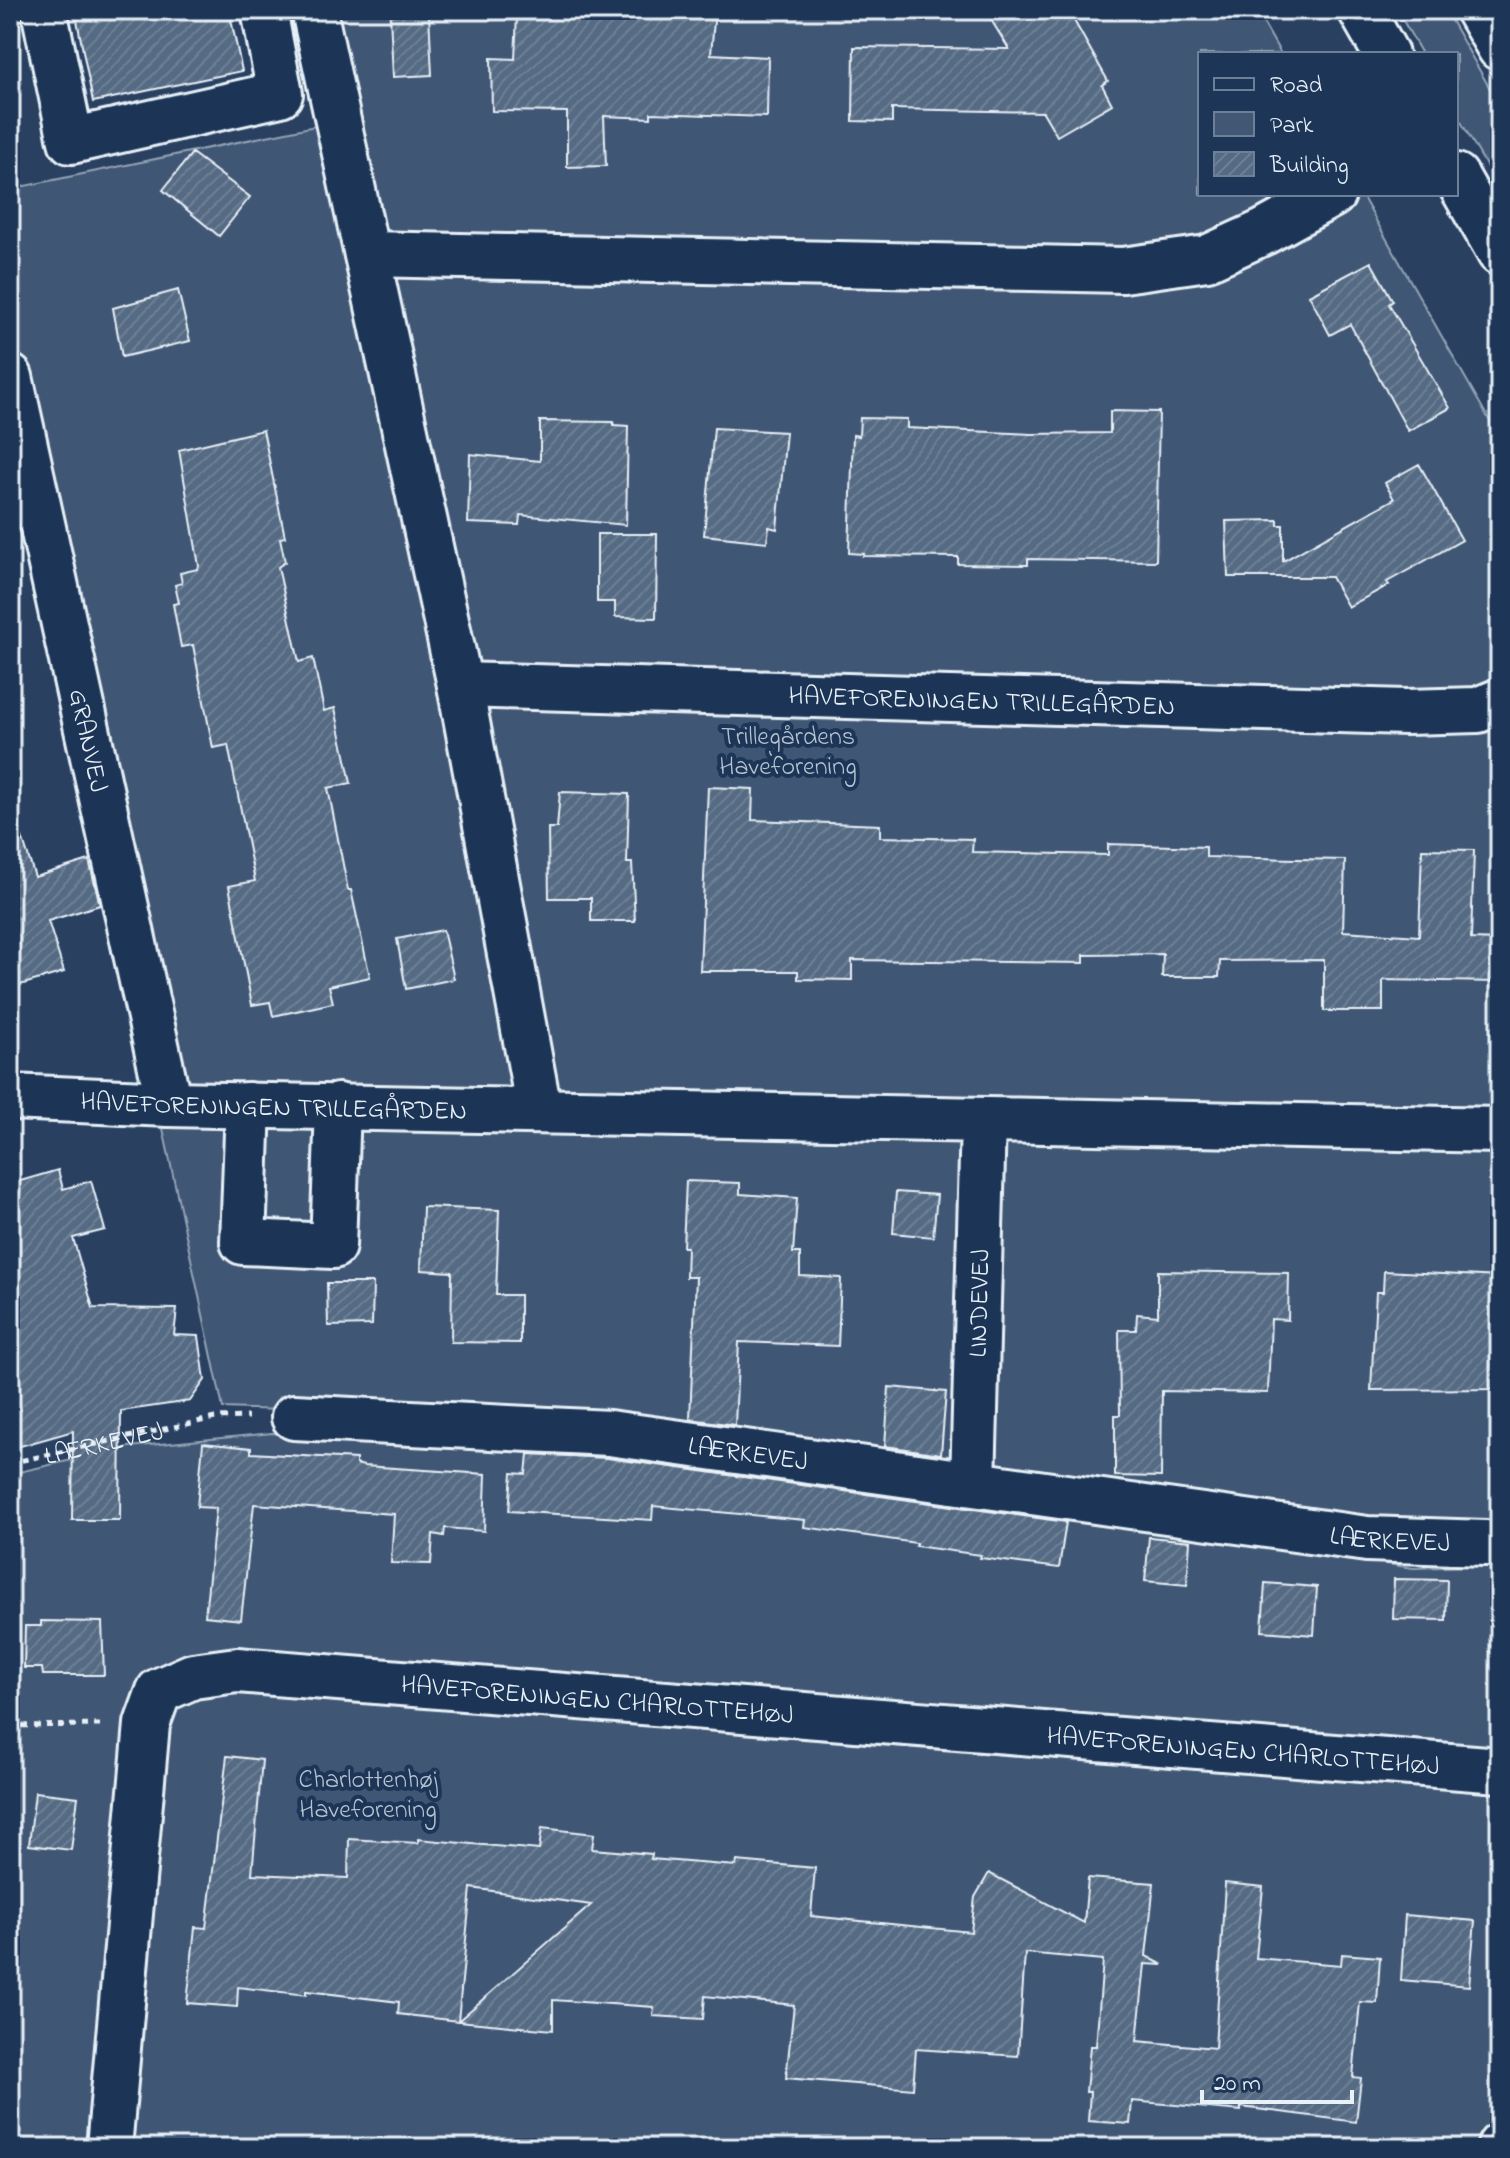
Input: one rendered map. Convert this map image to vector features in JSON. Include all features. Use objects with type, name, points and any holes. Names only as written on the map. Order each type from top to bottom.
[{"type":"main road","points":[[44,10],[71,141],[280,94],[264,10]]},
{"type":"main road","points":[[314,10],[460,685],[539,1110]]},
{"type":"main road","points":[[1361,10],[1385,52]]},
{"type":"main road","points":[[1478,10],[1500,48]]},
{"type":"main road","points":[[1458,180],[1500,253]]},
{"type":"main road","points":[[367,254],[1123,270],[1207,258],[1264,232],[1329,196]]},
{"type":"main road","name":"GRANVEJ","points":[[10,377],[169,1104]]},
{"type":"main road","name":"HAVEFORENINGEN TRILLEGÅRDEN","points":[[460,685],[1406,712],[1478,710],[1500,701]]},
{"type":"main road","name":"HAVEFORENINGEN TRILLEGÅRDEN","points":[[10,1097],[169,1104],[1500,1130]]},
{"type":"main road","points":[[248,1105],[243,1242],[333,1246],[338,1106]]},
{"type":"main road","name":"LINDEVEJ","points":[[973,1483],[983,1121]]},
{"type":"main road","name":"LÆRKEVEJ","points":[[294,1417],[609,1433],[1367,1539],[1486,1543]]},
{"type":"main road","name":"HAVEFORENINGEN CHARLOTTEHØJ","points":[[109,2148],[147,1724],[159,1691],[193,1676],[237,1670],[1500,1770]]},
{"type":"path","name":"LÆRKEVEJ","points":[[10,1463],[215,1418],[294,1417]]},
{"type":"path","points":[[10,1726],[147,1724]]},
{"type":"green space","name":"Trillegårdens Haveforening","points":[[302,10],[1256,10],[1280,52],[1198,52],[1198,196],[1362,196],[1500,439],[1500,1526],[1351,1526],[579,1420],[223,1408],[10,416],[10,189],[325,124]]},
{"type":"green space","points":[[1397,10],[1445,10],[1500,106],[1500,190],[1458,116],[1458,52],[1421,52]]},
{"type":"green space","name":"Charlottenhøj Haveforening","points":[[272,1433],[632,1450],[1413,1568],[1500,1565],[1500,2148],[10,2148],[10,1474],[129,1447]]},
{"type":"building","points":[[75,10],[229,10],[242,71],[93,102]]},
{"type":"building","points":[[608,10],[715,10],[711,54],[768,57],[767,117],[651,113],[651,118],[604,116],[606,166],[567,167],[567,112],[492,111],[491,58],[515,59],[517,14],[607,17]]},
{"type":"building","points":[[985,10],[1068,10],[1108,81],[1102,85],[1112,104],[1057,136],[1043,112],[892,109],[892,122],[853,121],[854,47],[1009,49]]},
{"type":"building","points":[[429,13],[432,75],[393,77],[390,15]]},
{"type":"building","points":[[192,153],[250,197],[219,236],[163,190]]},
{"type":"building","points":[[1371,262],[1393,301],[1389,304],[1450,408],[1408,431],[1350,324],[1330,335],[1309,295]]},
{"type":"building","points":[[178,290],[190,341],[122,357],[113,308]]},
{"type":"building","points":[[1110,411],[1159,412],[1156,561],[1028,559],[1028,565],[958,564],[958,557],[863,556],[849,553],[853,435],[859,436],[860,418],[907,419],[907,428],[1031,434],[1110,433]]},
{"type":"building","points":[[540,421],[613,422],[614,425],[628,426],[626,525],[520,515],[519,525],[468,523],[470,454],[540,461]]},
{"type":"building","points":[[714,428],[786,432],[777,529],[769,527],[767,542],[704,535]]},
{"type":"building","points":[[263,430],[285,537],[280,538],[285,562],[278,567],[299,662],[313,658],[324,711],[335,708],[351,783],[328,788],[348,890],[351,890],[370,977],[329,986],[333,1003],[273,1016],[270,1002],[252,1005],[229,886],[255,881],[228,745],[213,748],[193,645],[181,647],[173,604],[179,603],[175,585],[182,583],[180,573],[198,569],[199,566],[179,450]]},
{"type":"building","points":[[1419,464],[1462,540],[1387,582],[1389,585],[1348,607],[1331,577],[1228,577],[1226,521],[1278,520],[1278,525],[1283,525],[1283,561],[1394,499],[1385,483]]},
{"type":"building","points":[[597,534],[657,534],[656,618],[615,617],[615,602],[597,602]]},
{"type":"building","points":[[708,787],[753,789],[752,820],[880,825],[880,837],[973,839],[972,852],[1108,855],[1108,844],[1206,847],[1206,857],[1345,860],[1343,931],[1419,936],[1422,849],[1474,850],[1471,939],[1500,940],[1500,982],[1383,980],[1383,1011],[1324,1011],[1324,960],[1220,961],[1219,977],[1162,977],[1163,954],[1084,955],[1084,963],[852,960],[852,980],[798,979],[798,971],[700,971]]},
{"type":"building","points":[[560,792],[629,794],[627,863],[632,863],[635,921],[591,921],[591,898],[549,898],[548,828],[557,828]]},
{"type":"building","points":[[19,828],[35,877],[89,860],[100,905],[48,921],[64,972],[10,988],[10,829]]},
{"type":"building","points":[[443,930],[454,979],[406,989],[397,939]]},
{"type":"building","points":[[58,1170],[63,1189],[91,1181],[105,1230],[73,1238],[93,1308],[177,1309],[174,1335],[199,1336],[205,1380],[190,1401],[121,1411],[120,1520],[72,1520],[73,1431],[10,1449],[10,1184]]},
{"type":"building","points":[[686,1181],[740,1183],[740,1194],[797,1198],[793,1253],[800,1253],[800,1276],[841,1278],[838,1346],[739,1342],[735,1425],[690,1419],[696,1277],[686,1277],[687,1247],[683,1247]]},
{"type":"building","points":[[896,1192],[937,1195],[933,1237],[893,1233]]},
{"type":"building","points":[[423,1207],[499,1210],[496,1295],[520,1295],[520,1343],[451,1342],[452,1272],[421,1270]]},
{"type":"building","points":[[1158,1271],[1289,1273],[1288,1320],[1271,1319],[1268,1393],[1162,1391],[1161,1477],[1115,1476],[1115,1415],[1120,1415],[1119,1330],[1136,1330],[1137,1314],[1158,1316]]},
{"type":"building","points":[[1384,1271],[1500,1277],[1500,1389],[1371,1390],[1376,1292],[1383,1292]]},
{"type":"building","points":[[327,1283],[373,1283],[372,1325],[328,1326]]},
{"type":"building","points":[[889,1387],[946,1392],[941,1454],[885,1446]]},
{"type":"building","points":[[203,1443],[251,1448],[251,1453],[356,1459],[356,1464],[364,1466],[486,1474],[484,1531],[445,1528],[444,1536],[433,1534],[431,1564],[391,1563],[394,1514],[254,1504],[241,1620],[205,1616],[216,1508],[197,1507]]},
{"type":"building","points":[[528,1454],[607,1458],[1066,1522],[1059,1568],[980,1558],[981,1555],[915,1546],[916,1543],[804,1527],[805,1520],[653,1506],[652,1520],[509,1511],[512,1473],[526,1474]]},
{"type":"building","points":[[1149,1537],[1190,1541],[1187,1585],[1145,1581]]},
{"type":"building","points":[[1394,1579],[1447,1580],[1446,1620],[1393,1619]]},
{"type":"building","points":[[1265,1583],[1317,1587],[1314,1635],[1262,1631]]},
{"type":"building","points":[[41,1621],[102,1622],[104,1675],[43,1675],[42,1668],[24,1668],[25,1626],[41,1626]]},
{"type":"building","points":[[227,1756],[262,1760],[252,1874],[348,1878],[349,1839],[418,1843],[418,1839],[539,1850],[542,1828],[594,1834],[592,1849],[652,1854],[651,1859],[736,1866],[737,1861],[815,1868],[811,1916],[971,1932],[975,1897],[989,1873],[1084,1923],[1088,1878],[1154,1883],[1146,1956],[1163,1965],[1145,1964],[1137,2041],[1215,2048],[1225,1883],[1263,1887],[1256,1958],[1341,1965],[1342,1954],[1380,1957],[1377,2003],[1360,2002],[1353,2077],[1361,2078],[1356,2122],[1241,2107],[1241,2111],[1132,2101],[1130,2124],[1088,2121],[1090,2092],[1086,2092],[1090,2046],[1096,2046],[1103,1960],[1025,1953],[1018,2056],[916,2049],[913,2089],[786,2078],[794,2005],[705,1996],[703,2019],[653,2016],[654,2007],[553,2000],[553,2030],[458,2021],[398,2014],[399,2002],[306,1991],[306,1995],[238,1987],[237,2007],[187,2003],[195,1927],[206,1928]],"holes":[[[471,1888],[591,1905],[458,2021]]]},
{"type":"building","points":[[35,1792],[78,1797],[71,1850],[29,1845]]},
{"type":"building","points":[[1405,1915],[1475,1921],[1469,1986],[1401,1980]]}]
